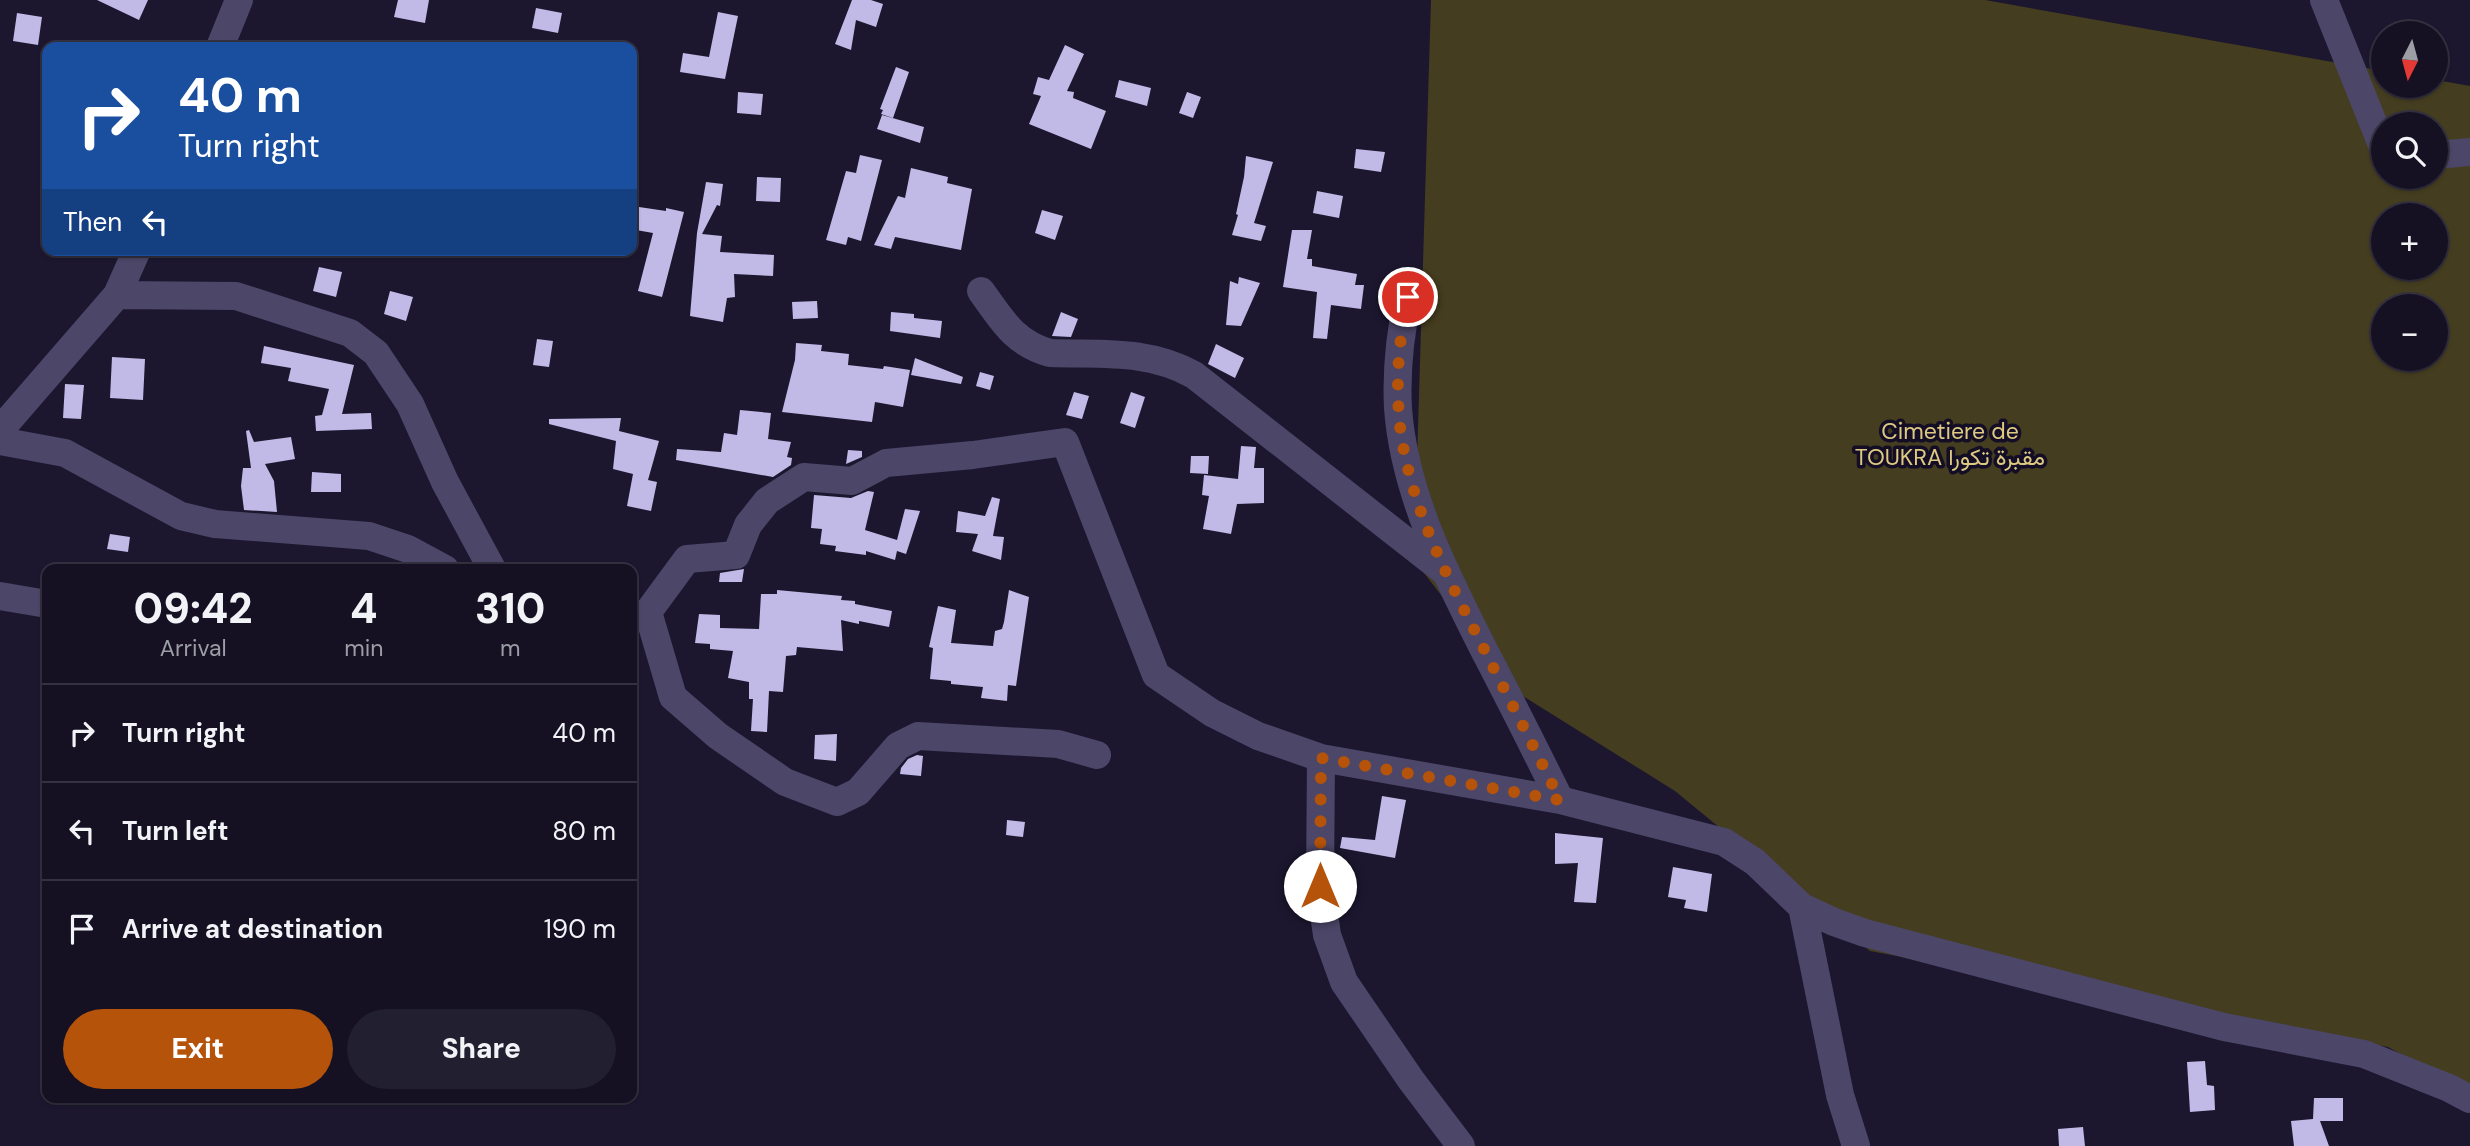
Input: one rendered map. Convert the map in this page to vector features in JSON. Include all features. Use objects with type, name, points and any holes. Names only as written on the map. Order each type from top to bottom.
[{"type":"street","points":[[222,42],[239,0]]},
{"type":"street","points":[[2324,0],[2371,118]]},
{"type":"street","points":[[2448,154],[2470,152]]},
{"type":"street","points":[[0,430],[117,295],[134,256]]},
{"type":"street","points":[[981,291],[1011,332],[1036,349],[1050,353],[1144,356],[1162,360],[1194,375],[1444,571]]},
{"type":"street","points":[[117,295],[236,296],[350,333],[376,353],[410,404],[445,482],[489,564]]},
{"type":"street","points":[[1408,297],[1397,381],[1402,437],[1415,492],[1444,571],[1560,800]]},
{"type":"street","points":[[0,441],[65,453],[181,516],[215,524],[369,536],[408,549],[436,564]]},
{"type":"street","points":[[1097,755],[1058,744],[918,736],[898,746],[858,792],[837,802],[785,782],[718,736],[673,697],[640,608],[687,559],[736,555],[748,525],[767,501],[804,477],[852,481],[886,463],[973,455],[1065,442],[1156,675],[1212,713],[1258,736],[1321,758],[1560,800],[1724,842],[1755,862],[1802,907],[1833,922],[1865,933],[2224,1027],[2364,1054],[2470,1099]]},
{"type":"street","points":[[0,596],[42,603]]},
{"type":"street","points":[[1321,758],[1320,886],[1327,935],[1344,982],[1411,1080],[1461,1146]]},
{"type":"street","points":[[1802,907],[1840,1096],[1856,1146]]},
{"type":"green space","name":"Cimetiere de TOUKRA مقبرة تكورا","points":[[1431,0],[1985,0],[2371,69],[2371,98],[2448,98],[2448,82],[2470,86],[2470,1092],[2388,1047],[1870,951],[1675,791],[1515,691],[1414,560]]},
{"type":"building","points":[[97,0],[148,0],[139,20]]},
{"type":"building","points":[[398,0],[429,0],[425,23],[394,17]]},
{"type":"building","points":[[852,0],[871,0],[883,4],[876,27],[856,20],[851,50],[835,44]]},
{"type":"building","points":[[536,8],[562,13],[558,33],[532,28]]},
{"type":"building","points":[[718,12],[738,16],[725,79],[680,72],[683,53],[709,57]]},
{"type":"building","points":[[17,13],[42,17],[38,45],[13,41]]},
{"type":"building","points":[[1065,45],[1084,54],[1067,91],[1074,92],[1073,98],[1106,111],[1091,149],[1029,124],[1041,96],[1033,94],[1038,77],[1049,80]]},
{"type":"building","points":[[896,67],[909,72],[893,118],[881,114],[883,110],[880,109]]},
{"type":"building","points":[[1119,80],[1151,88],[1147,106],[1115,97]]},
{"type":"building","points":[[738,92],[763,94],[761,115],[737,113]]},
{"type":"building","points":[[1187,92],[1201,97],[1193,118],[1179,113]]},
{"type":"building","points":[[882,115],[924,127],[920,143],[877,129]]},
{"type":"building","points":[[1356,149],[1385,152],[1381,172],[1354,168]]},
{"type":"building","points":[[860,155],[882,160],[861,241],[848,237],[846,245],[826,240],[846,171],[856,173]]},
{"type":"building","points":[[1246,156],[1273,162],[1254,223],[1266,226],[1261,241],[1232,235],[1238,215],[1236,214]]},
{"type":"building","points":[[911,168],[948,177],[947,183],[972,189],[961,250],[895,237],[891,249],[874,245],[898,196],[905,198]]},
{"type":"building","points":[[757,177],[781,178],[780,202],[756,201]]},
{"type":"building","points":[[706,182],[723,184],[720,206],[717,205],[702,234],[722,236],[720,252],[774,255],[773,276],[734,274],[735,297],[727,298],[723,322],[690,316],[697,233]]},
{"type":"building","points":[[1317,191],[1343,196],[1339,218],[1313,213]]},
{"type":"building","points":[[639,207],[684,212],[662,297],[638,291],[653,233],[637,230]]},
{"type":"building","points":[[1042,210],[1063,216],[1055,240],[1035,233]]},
{"type":"building","points":[[1292,230],[1312,230],[1307,259],[1312,259],[1312,266],[1357,274],[1355,285],[1364,285],[1361,309],[1331,305],[1327,339],[1313,338],[1317,292],[1283,287]]},
{"type":"building","points":[[319,267],[342,272],[336,297],[313,291]]},
{"type":"building","points":[[1239,277],[1260,283],[1241,326],[1226,325],[1230,281],[1238,284]]},
{"type":"building","points":[[390,291],[413,297],[406,321],[384,314]]},
{"type":"building","points":[[817,301],[818,318],[793,319],[792,302]]},
{"type":"building","points":[[891,312],[942,321],[940,338],[890,331]]},
{"type":"building","points":[[1061,312],[1078,319],[1071,337],[1052,336]]},
{"type":"building","points":[[537,339],[553,341],[549,367],[533,365]]},
{"type":"building","points":[[796,343],[822,345],[821,351],[849,354],[848,365],[910,370],[903,407],[875,402],[872,422],[782,412],[795,360]]},
{"type":"building","points":[[1216,344],[1244,358],[1235,378],[1208,364]]},
{"type":"building","points":[[264,346],[354,365],[342,414],[371,413],[372,429],[316,431],[315,416],[322,415],[329,389],[288,381],[291,368],[261,363]]},
{"type":"building","points":[[112,357],[145,359],[143,400],[110,398]]},
{"type":"building","points":[[915,358],[963,377],[961,384],[911,375]]},
{"type":"building","points":[[980,372],[994,376],[990,390],[976,386]]},
{"type":"building","points":[[65,384],[84,385],[81,419],[63,418]]},
{"type":"building","points":[[1074,392],[1089,396],[1082,419],[1066,415]]},
{"type":"building","points":[[1131,392],[1145,397],[1135,428],[1120,423]]},
{"type":"building","points":[[740,410],[771,413],[768,439],[791,442],[787,457],[792,458],[791,465],[773,477],[676,460],[677,449],[721,452],[724,433],[737,435]]},
{"type":"building","points":[[621,418],[619,431],[659,441],[648,480],[657,482],[651,511],[627,506],[633,474],[613,469],[616,441],[549,424],[549,419]]},
{"type":"building","points":[[249,430],[254,442],[291,437],[295,459],[265,464],[274,481],[277,512],[244,510],[241,486],[243,468],[251,468],[246,431]]},
{"type":"building","points":[[1241,446],[1256,447],[1254,468],[1264,468],[1264,503],[1237,504],[1231,534],[1203,529],[1209,496],[1202,495],[1204,475],[1238,479]]},
{"type":"building","points":[[848,450],[862,451],[862,457],[846,464]]},
{"type":"building","points":[[1191,456],[1209,456],[1208,474],[1190,473]]},
{"type":"building","points":[[312,472],[341,474],[341,492],[311,492]]},
{"type":"building","points":[[868,491],[874,492],[865,530],[897,540],[905,509],[920,511],[906,554],[897,551],[895,560],[866,551],[866,555],[835,551],[836,546],[820,544],[822,529],[811,528],[814,495],[851,498]]},
{"type":"building","points":[[992,497],[1000,499],[993,536],[1004,537],[1001,560],[972,551],[978,534],[956,532],[958,511],[985,516]]},
{"type":"building","points":[[110,534],[130,537],[128,552],[107,549]]},
{"type":"building","points":[[744,569],[742,582],[719,582],[720,573]]},
{"type":"building","points":[[777,590],[842,596],[841,600],[892,611],[889,627],[841,620],[843,651],[797,647],[796,655],[786,656],[783,692],[769,691],[767,732],[751,731],[753,699],[749,699],[749,682],[728,678],[733,651],[710,649],[710,644],[695,643],[699,614],[720,615],[720,628],[759,629],[761,594],[777,594]]},
{"type":"building","points":[[1009,590],[1029,597],[1016,686],[1008,685],[1007,701],[981,698],[983,687],[930,679],[933,648],[929,647],[938,606],[956,610],[951,643],[993,646],[995,631],[1002,629],[1004,622]]},
{"type":"building","points":[[837,734],[836,761],[814,759],[815,735]]},
{"type":"building","points":[[917,755],[923,756],[921,776],[900,774],[908,759]]},
{"type":"building","points":[[1382,796],[1406,800],[1395,858],[1340,848],[1342,837],[1375,840]]},
{"type":"building","points":[[1007,820],[1025,822],[1023,837],[1006,835]]},
{"type":"building","points":[[1555,833],[1603,838],[1596,903],[1574,902],[1578,863],[1555,864]]},
{"type":"building","points":[[1673,867],[1712,874],[1707,912],[1684,908],[1686,900],[1668,897]]},
{"type":"building","points":[[2205,1061],[2207,1085],[2214,1086],[2215,1110],[2190,1112],[2187,1062]]},
{"type":"building","points":[[2314,1098],[2343,1098],[2343,1121],[2320,1121],[2329,1146],[2294,1146],[2291,1121],[2313,1119]]},
{"type":"building","points":[[2083,1127],[2085,1146],[2059,1146],[2058,1129]]},
{"type":"route","points":[[1320,886],[1321,758],[1560,800],[1444,571],[1415,492],[1407,465],[1398,409],[1400,338],[1408,297]]}]
